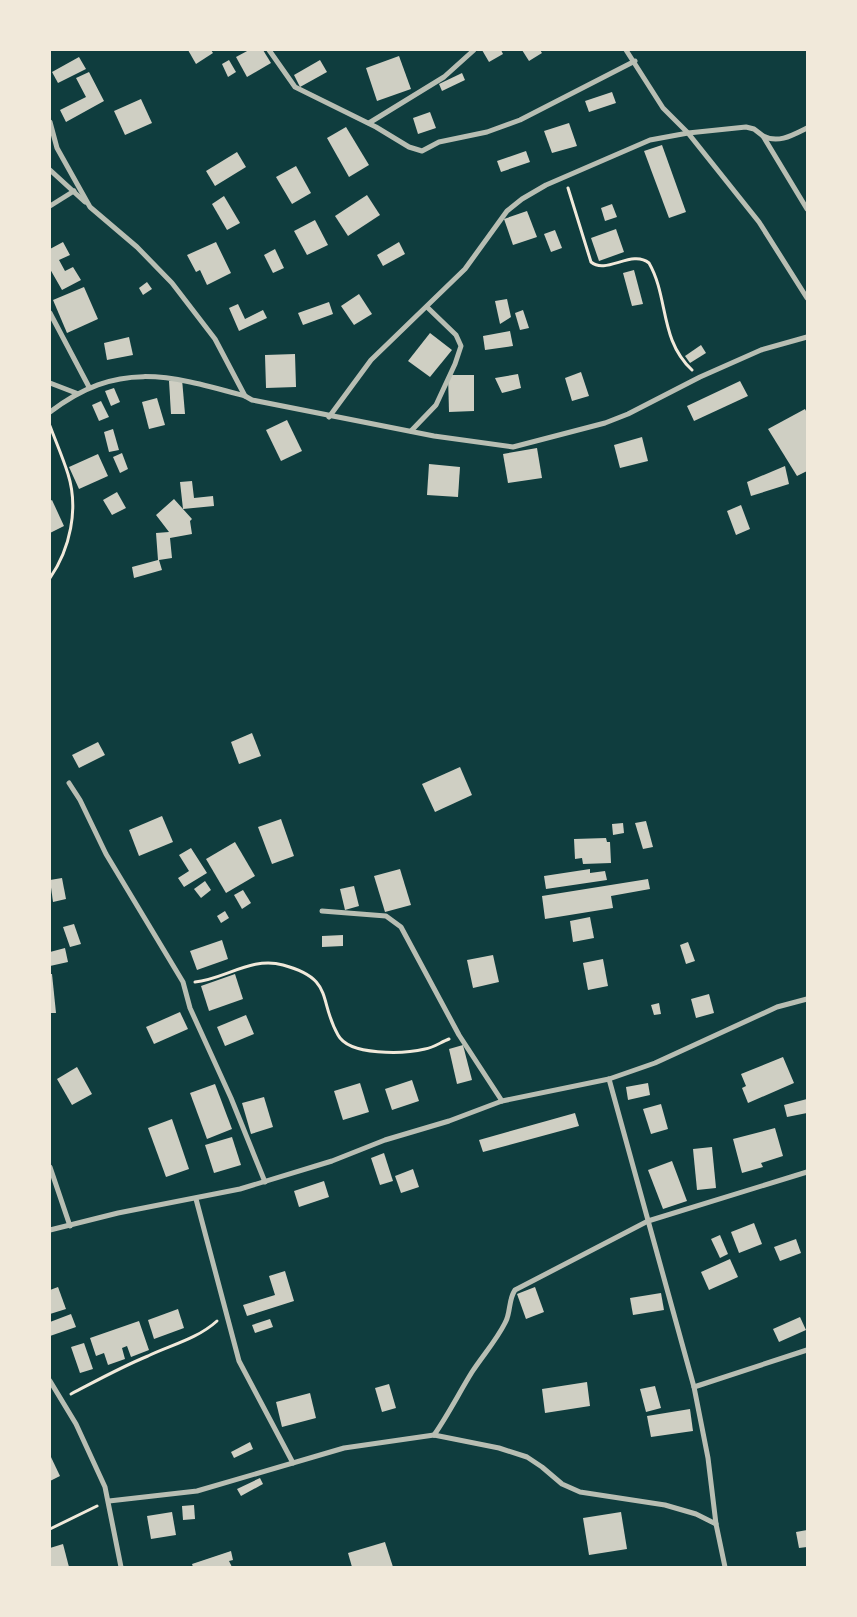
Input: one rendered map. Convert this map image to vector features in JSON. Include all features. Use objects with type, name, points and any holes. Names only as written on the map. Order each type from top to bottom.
[{"type":"street","points":[[269,50],[295,87],[369,123],[408,147],[422,151],[439,142],[487,132],[520,120],[634,61]]},
{"type":"street","points":[[369,123],[444,77],[474,50]]},
{"type":"street","points":[[626,50],[663,108],[688,132],[759,222],[807,298]]},
{"type":"street","points":[[50,122],[57,148],[90,207]]},
{"type":"street","points":[[329,417],[371,360],[465,269],[513,206],[534,192],[650,140],[688,132],[746,127],[754,129],[770,140],[784,139],[807,128]]},
{"type":"street","points":[[763,136],[807,209]]},
{"type":"street","points":[[50,170],[137,247],[172,284],[215,339],[245,396]]},
{"type":"street","points":[[50,206],[74,191]]},
{"type":"street","points":[[411,431],[436,405],[461,346],[456,335],[426,307]]},
{"type":"street","points":[[50,313],[89,387]]},
{"type":"street","points":[[50,412],[76,393],[89,387],[122,377],[154,376],[189,381],[245,396],[252,400],[329,417],[513,447],[605,423],[628,414],[700,377],[768,347],[807,337]]},
{"type":"street","points":[[50,383],[76,393]]},
{"type":"street","points":[[69,783],[80,800],[106,854],[183,982],[190,1008],[231,1098],[265,1182]]},
{"type":"street","points":[[322,911],[386,916],[401,927],[459,1035],[502,1101]]},
{"type":"street","points":[[50,1230],[118,1213],[196,1199],[265,1182],[332,1161],[385,1140],[449,1121],[502,1101],[609,1080],[655,1063],[777,1007],[807,999]]},
{"type":"street","points":[[609,1080],[694,1387],[708,1458],[716,1524],[725,1567]]},
{"type":"street","points":[[50,1166],[70,1226]]},
{"type":"street","points":[[434,1435],[452,1410],[471,1373],[507,1320],[511,1296],[515,1290],[648,1221],[807,1172]]},
{"type":"street","points":[[196,1199],[240,1361],[293,1463]]},
{"type":"street","points":[[694,1387],[807,1350]]},
{"type":"street","points":[[50,1382],[61,1398],[92,1456],[109,1501],[121,1567]]},
{"type":"street","points":[[109,1501],[197,1491],[344,1448],[434,1435],[499,1448],[527,1457],[562,1484],[580,1492],[665,1505],[696,1514],[716,1524]]},
{"type":"path","points":[[565,177],[591,262],[597,266],[637,259],[645,260],[649,263],[655,278],[670,339],[683,362],[700,377]]},
{"type":"path","points":[[50,426],[69,476],[72,504],[70,536],[61,562],[50,578]]},
{"type":"path","points":[[183,982],[219,978],[255,963],[282,964],[315,980],[325,995],[338,1036],[349,1046],[358,1049],[401,1052],[426,1049],[459,1035]]},
{"type":"path","points":[[61,1398],[140,1359],[206,1330],[226,1312]]},
{"type":"path","points":[[50,1528],[109,1501]]},
{"type":"building","points":[[188,50],[211,50],[213,53],[196,64]]},
{"type":"building","points":[[249,50],[263,50],[271,63],[247,77],[236,57]]},
{"type":"building","points":[[482,50],[501,50],[503,54],[489,62]]},
{"type":"building","points":[[522,50],[540,50],[542,53],[529,61]]},
{"type":"building","points":[[399,56],[411,89],[377,101],[366,68]]},
{"type":"building","points":[[79,57],[86,69],[58,83],[52,72]]},
{"type":"building","points":[[229,60],[236,72],[228,77],[222,64]]},
{"type":"building","points":[[320,60],[327,72],[300,87],[294,75]]},
{"type":"building","points":[[89,72],[104,101],[66,122],[60,110],[86,97],[76,78]]},
{"type":"building","points":[[462,73],[465,80],[442,91],[439,84]]},
{"type":"building","points":[[612,92],[616,103],[589,112],[585,101]]},
{"type":"building","points":[[141,99],[152,123],[125,135],[114,111]]},
{"type":"building","points":[[430,112],[436,128],[418,134],[413,118]]},
{"type":"building","points":[[569,123],[577,146],[552,153],[544,131]]},
{"type":"building","points":[[346,127],[369,165],[349,177],[327,138]]},
{"type":"building","points":[[662,145],[686,212],[669,218],[644,151]]},
{"type":"building","points":[[526,151],[530,162],[501,172],[497,161]]},
{"type":"building","points":[[237,152],[246,167],[215,186],[206,171]]},
{"type":"building","points":[[296,166],[311,193],[292,204],[276,177]]},
{"type":"building","points":[[367,195],[380,215],[348,236],[335,216]]},
{"type":"building","points":[[224,196],[240,223],[227,230],[212,204]]},
{"type":"building","points":[[612,204],[617,217],[605,221],[601,208]]},
{"type":"building","points":[[527,211],[537,237],[513,245],[504,219]]},
{"type":"building","points":[[315,220],[328,245],[307,255],[294,231]]},
{"type":"building","points":[[616,229],[624,252],[599,261],[591,238]]},
{"type":"building","points":[[555,230],[562,248],[551,252],[544,234]]},
{"type":"building","points":[[63,242],[70,255],[59,260],[65,271],[73,267],[81,280],[62,290],[50,269],[50,249]]},
{"type":"building","points":[[216,242],[231,273],[207,285],[200,270],[196,272],[187,255]]},
{"type":"building","points":[[399,242],[405,254],[383,266],[377,255]]},
{"type":"building","points":[[275,249],[284,268],[273,273],[264,255]]},
{"type":"building","points":[[634,270],[643,304],[632,306],[623,273]]},
{"type":"building","points":[[147,282],[152,289],[143,295],[139,288]]},
{"type":"building","points":[[84,287],[98,319],[67,333],[53,300]]},
{"type":"building","points":[[359,294],[372,314],[354,325],[341,306]]},
{"type":"building","points":[[507,299],[511,317],[500,324],[495,301]]},
{"type":"building","points":[[329,302],[333,314],[303,325],[298,313]]},
{"type":"building","points":[[238,304],[245,319],[263,310],[267,318],[239,331],[229,308]]},
{"type":"building","points":[[523,310],[529,328],[520,330],[515,313]]},
{"type":"building","points":[[510,331],[513,346],[485,350],[483,336]]},
{"type":"building","points":[[430,333],[452,350],[430,377],[408,361]]},
{"type":"building","points":[[129,337],[133,355],[107,360],[104,343]]},
{"type":"building","points":[[701,345],[706,353],[690,363],[685,356]]},
{"type":"building","points":[[295,354],[296,387],[266,388],[265,355]]},
{"type":"building","points":[[581,372],[589,396],[572,401],[565,378]]},
{"type":"building","points":[[518,374],[521,388],[502,393],[495,378]]},
{"type":"building","points":[[448,375],[474,375],[474,411],[449,412]]},
{"type":"building","points":[[182,379],[185,414],[171,414],[169,381]]},
{"type":"building","points":[[740,381],[748,396],[694,421],[687,406]]},
{"type":"building","points":[[114,388],[120,402],[111,406],[105,391]]},
{"type":"building","points":[[157,398],[165,425],[149,429],[142,402]]},
{"type":"building","points":[[101,401],[109,417],[99,421],[92,405]]},
{"type":"building","points":[[805,409],[807,413],[807,471],[797,476],[768,429]]},
{"type":"building","points":[[287,420],[302,451],[281,461],[266,430]]},
{"type":"building","points":[[113,429],[119,450],[109,452],[104,432]]},
{"type":"building","points":[[642,437],[648,461],[620,468],[614,445]]},
{"type":"building","points":[[537,448],[542,478],[508,483],[503,454]]},
{"type":"building","points":[[122,453],[128,469],[120,473],[113,457]]},
{"type":"building","points":[[98,454],[108,476],[79,489],[69,467]]},
{"type":"building","points":[[429,464],[460,467],[458,497],[427,495]]},
{"type":"building","points":[[785,466],[789,484],[751,496],[747,482]]},
{"type":"building","points":[[192,481],[194,498],[213,496],[214,506],[183,509],[180,482]]},
{"type":"building","points":[[117,492],[126,508],[112,515],[103,500]]},
{"type":"building","points":[[174,499],[192,519],[190,521],[192,534],[170,538],[172,558],[159,560],[162,570],[134,578],[132,567],[158,560],[156,533],[169,532],[156,515]]},
{"type":"building","points":[[52,500],[64,526],[50,533],[50,501]]},
{"type":"building","points":[[741,505],[750,529],[736,535],[727,511]]},
{"type":"building","points":[[252,733],[261,756],[239,764],[231,742]]},
{"type":"building","points":[[98,742],[105,755],[79,768],[72,755]]},
{"type":"building","points":[[460,767],[472,795],[435,812],[422,784]]},
{"type":"building","points":[[162,816],[173,842],[139,856],[129,830]]},
{"type":"building","points":[[281,819],[294,856],[272,864],[258,827]]},
{"type":"building","points":[[646,821],[653,847],[643,849],[635,823]]},
{"type":"building","points":[[623,823],[624,833],[613,835],[612,824]]},
{"type":"building","points":[[606,838],[607,842],[610,842],[611,863],[583,864],[582,858],[575,859],[574,839]]},
{"type":"building","points":[[235,842],[255,876],[226,893],[206,859]]},
{"type":"building","points":[[191,848],[207,873],[184,887],[178,878],[189,871],[179,855]]},
{"type":"building","points":[[400,869],[411,905],[385,912],[374,876]]},
{"type":"building","points":[[590,869],[590,873],[605,871],[607,880],[546,889],[544,876]]},
{"type":"building","points":[[62,878],[66,899],[53,902],[50,880]]},
{"type":"building","points":[[648,879],[650,889],[611,896],[613,908],[545,919],[542,896]]},
{"type":"building","points":[[205,881],[211,890],[201,898],[194,889]]},
{"type":"building","points":[[354,886],[359,906],[345,910],[340,889]]},
{"type":"building","points":[[243,890],[251,903],[242,909],[234,895]]},
{"type":"building","points":[[225,911],[229,918],[221,923],[217,916]]},
{"type":"building","points":[[590,917],[594,938],[573,942],[570,921]]},
{"type":"building","points":[[74,924],[81,944],[70,947],[63,927]]},
{"type":"building","points":[[343,935],[343,946],[322,947],[322,936]]},
{"type":"building","points":[[222,940],[228,959],[197,970],[190,951]]},
{"type":"building","points":[[688,942],[695,961],[686,964],[680,945]]},
{"type":"building","points":[[65,948],[68,962],[50,966],[50,952]]},
{"type":"building","points":[[493,955],[499,982],[473,988],[467,960]]},
{"type":"building","points":[[603,959],[608,986],[588,990],[583,963]]},
{"type":"building","points":[[50,974],[52,974],[56,1013],[50,1013]]},
{"type":"building","points":[[235,974],[243,999],[209,1011],[201,986]]},
{"type":"building","points":[[709,994],[714,1013],[696,1018],[691,999]]},
{"type":"building","points":[[659,1003],[661,1014],[654,1015],[651,1005]]},
{"type":"building","points":[[180,1012],[188,1029],[154,1044],[146,1027]]},
{"type":"building","points":[[246,1015],[254,1034],[225,1046],[217,1027]]},
{"type":"building","points":[[463,1045],[472,1080],[457,1084],[449,1049]]},
{"type":"building","points":[[783,1057],[794,1083],[748,1103],[742,1088],[746,1086],[741,1074]]},
{"type":"building","points":[[77,1067],[92,1094],[72,1105],[57,1079]]},
{"type":"building","points":[[412,1080],[419,1101],[392,1110],[385,1089]]},
{"type":"building","points":[[360,1083],[369,1112],[343,1120],[334,1091]]},
{"type":"building","points":[[648,1083],[650,1095],[628,1100],[626,1087]]},
{"type":"building","points":[[215,1084],[232,1129],[207,1139],[190,1093]]},
{"type":"building","points":[[264,1097],[273,1127],[251,1134],[242,1103]]},
{"type":"building","points":[[807,1099],[807,1113],[787,1117],[784,1105]]},
{"type":"building","points":[[661,1104],[668,1129],[651,1134],[643,1109]]},
{"type":"building","points":[[575,1113],[579,1126],[483,1152],[479,1140]]},
{"type":"building","points":[[172,1119],[189,1169],[166,1177],[148,1128]]},
{"type":"building","points":[[775,1128],[783,1156],[761,1163],[763,1167],[742,1173],[733,1139]]},
{"type":"building","points":[[232,1137],[241,1165],[214,1173],[205,1145]]},
{"type":"building","points":[[712,1147],[716,1188],[697,1190],[693,1149]]},
{"type":"building","points":[[384,1153],[393,1181],[380,1185],[371,1158]]},
{"type":"building","points":[[672,1161],[687,1201],[663,1209],[648,1170]]},
{"type":"building","points":[[413,1169],[419,1187],[401,1193],[395,1176]]},
{"type":"building","points":[[324,1181],[329,1197],[299,1207],[294,1191]]},
{"type":"building","points":[[754,1223],[762,1244],[739,1253],[731,1232]]},
{"type":"building","points":[[720,1235],[728,1254],[720,1258],[711,1239]]},
{"type":"building","points":[[796,1239],[801,1253],[780,1261],[774,1247]]},
{"type":"building","points":[[730,1259],[738,1277],[709,1290],[701,1272]]},
{"type":"building","points":[[285,1271],[294,1301],[247,1316],[243,1305],[275,1295],[269,1276]]},
{"type":"building","points":[[58,1287],[66,1309],[50,1314],[50,1290]]},
{"type":"building","points":[[535,1287],[544,1312],[526,1319],[517,1294]]},
{"type":"building","points":[[661,1293],[664,1310],[633,1315],[630,1298]]},
{"type":"building","points":[[178,1309],[184,1328],[154,1339],[148,1320]]},
{"type":"building","points":[[71,1314],[76,1327],[50,1336],[50,1322]]},
{"type":"building","points":[[800,1317],[806,1330],[779,1342],[773,1329]]},
{"type":"building","points":[[270,1319],[273,1327],[255,1333],[252,1325]]},
{"type":"building","points":[[139,1321],[149,1350],[131,1357],[127,1346],[122,1348],[125,1359],[108,1365],[104,1353],[96,1356],[90,1338]]},
{"type":"building","points":[[84,1343],[93,1369],[80,1373],[71,1347]]},
{"type":"building","points":[[587,1382],[590,1406],[545,1413],[542,1389]]},
{"type":"building","points":[[389,1384],[396,1408],[382,1412],[375,1388]]},
{"type":"building","points":[[655,1386],[661,1408],[646,1412],[640,1389]]},
{"type":"building","points":[[310,1393],[316,1418],[282,1427],[276,1402]]},
{"type":"building","points":[[690,1409],[693,1431],[651,1437],[647,1416]]},
{"type":"building","points":[[250,1442],[253,1449],[234,1458],[231,1452]]},
{"type":"building","points":[[50,1455],[60,1476],[50,1481]]},
{"type":"building","points":[[260,1478],[263,1484],[241,1496],[237,1489]]},
{"type":"building","points":[[194,1505],[195,1519],[183,1520],[182,1506]]},
{"type":"building","points":[[172,1512],[176,1535],[151,1539],[147,1516]]},
{"type":"building","points":[[621,1512],[627,1549],[589,1555],[583,1518]]},
{"type":"building","points":[[807,1530],[807,1547],[799,1548],[796,1532]]},
{"type":"building","points":[[385,1542],[393,1567],[352,1567],[348,1553]]},
{"type":"building","points":[[63,1544],[69,1567],[51,1567],[50,1548]]},
{"type":"building","points":[[231,1551],[233,1560],[229,1561],[232,1567],[193,1567],[192,1564]]}]
